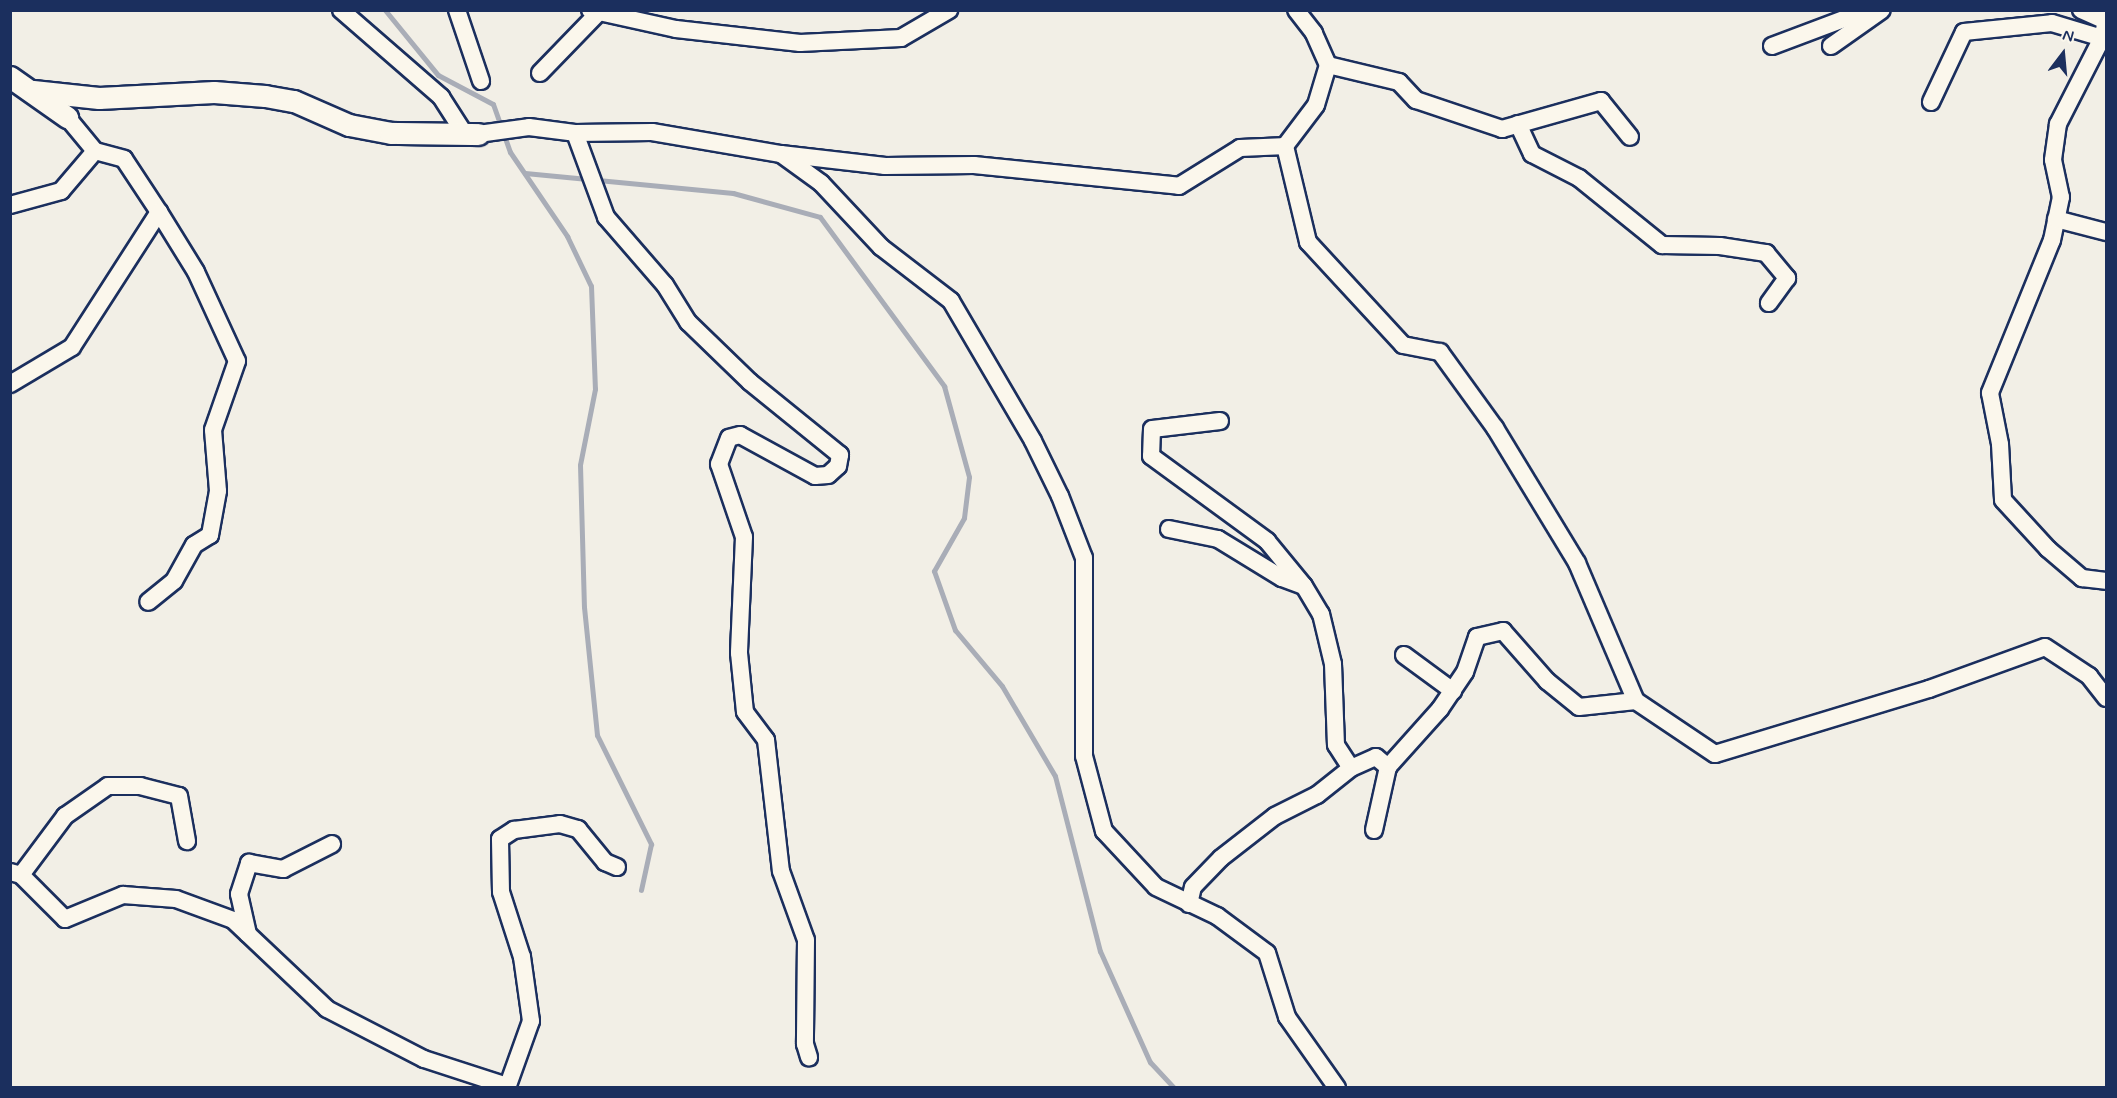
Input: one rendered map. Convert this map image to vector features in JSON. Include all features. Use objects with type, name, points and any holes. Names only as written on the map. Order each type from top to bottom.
[{"type":"street","points":[[341,10],[441,97],[472,135]]},
{"type":"street","points":[[457,10],[482,81]]},
{"type":"street","points":[[540,73],[597,11],[676,29],[800,43],[901,38],[949,10]]},
{"type":"street","points":[[1285,146],[1316,105],[1328,65],[1314,33],[1296,10]]},
{"type":"street","points":[[1772,46],[1868,10]]},
{"type":"street","points":[[1831,46],[1882,10]]},
{"type":"street","points":[[2081,10],[2106,21],[2102,38],[2058,124],[2053,160],[2061,197],[2052,240],[1990,393],[2000,444],[2003,500],[2048,549],[2082,578],[2106,581]]},
{"type":"street","points":[[1931,102],[1964,32],[2052,23],[2102,38]]},
{"type":"street","points":[[1328,65],[1399,82],[1416,100],[1476,123],[1502,129],[1601,101],[1630,137]]},
{"type":"street","points":[[10,77],[67,117],[96,151],[124,159],[196,272],[237,361],[213,430],[218,491],[210,535],[194,545],[174,581],[148,602]]},
{"type":"street","points":[[33,91],[99,98],[214,92],[266,96],[294,101],[349,125],[392,133],[472,135],[530,127],[575,133],[651,132],[781,154],[885,166],[974,165],[1179,186],[1240,148],[1285,146]]},
{"type":"street","points":[[1518,124],[1532,154],[1579,178],[1662,245],[1719,246],[1766,253],[1787,278],[1769,303]]},
{"type":"street","points":[[575,133],[606,217],[664,285],[688,322],[750,382],[840,455],[838,466],[828,475],[815,476],[740,435],[729,438],[720,464],[744,537],[739,653],[745,712],[766,740],[781,871],[806,940],[805,1044],[809,1057]]},
{"type":"street","points":[[1285,146],[1308,242],[1403,345],[1440,352],[1495,428],[1577,562],[1636,701],[1715,754],[1929,689],[2045,647],[2089,676],[2106,698]]},
{"type":"street","points":[[10,205],[61,191],[96,151]]},
{"type":"street","points":[[781,154],[821,183],[881,247],[951,301],[1032,441],[1060,496],[1084,558],[1084,756],[1104,831],[1156,887],[1217,916],[1267,952],[1287,1017],[1337,1088]]},
{"type":"street","points":[[10,384],[72,347],[159,212]]},
{"type":"street","points":[[2056,219],[2106,232]]},
{"type":"street","points":[[1220,421],[1152,429],[1151,456],[1267,541],[1304,586],[1322,614],[1333,664],[1336,745],[1351,768]]},
{"type":"street","points":[[1169,529],[1218,539],[1282,578],[1304,586]]},
{"type":"street","points":[[1374,830],[1388,767],[1453,691],[1465,672],[1477,637],[1503,632],[1547,681],[1579,706],[1636,701]]},
{"type":"street","points":[[1404,655],[1453,691]]},
{"type":"street","points":[[1189,904],[1193,887],[1221,858],[1275,816],[1317,795],[1351,768],[1376,757],[1388,767]]},
{"type":"street","points":[[187,841],[179,796],[140,786],[108,786],[65,816],[16,874],[65,920],[123,895],[176,899],[233,920],[327,1009],[424,1059],[507,1087],[520,1059],[531,1021],[522,957],[501,892],[500,839],[514,830],[560,824],[578,829],[605,862],[617,867]]},
{"type":"street","points":[[249,935],[239,894],[249,863],[283,869],[332,844]]},
{"type":"waterway","points":[[385,10],[438,75],[493,104],[510,152],[567,236],[591,286],[595,389],[580,465],[584,607],[597,735],[651,844],[641,890]]},
{"type":"waterway","points":[[525,173],[733,193],[820,217],[944,386],[969,477],[964,518],[934,571],[955,630],[1002,686],[1055,776],[1100,951],[1150,1062],[1174,1088]]}]
